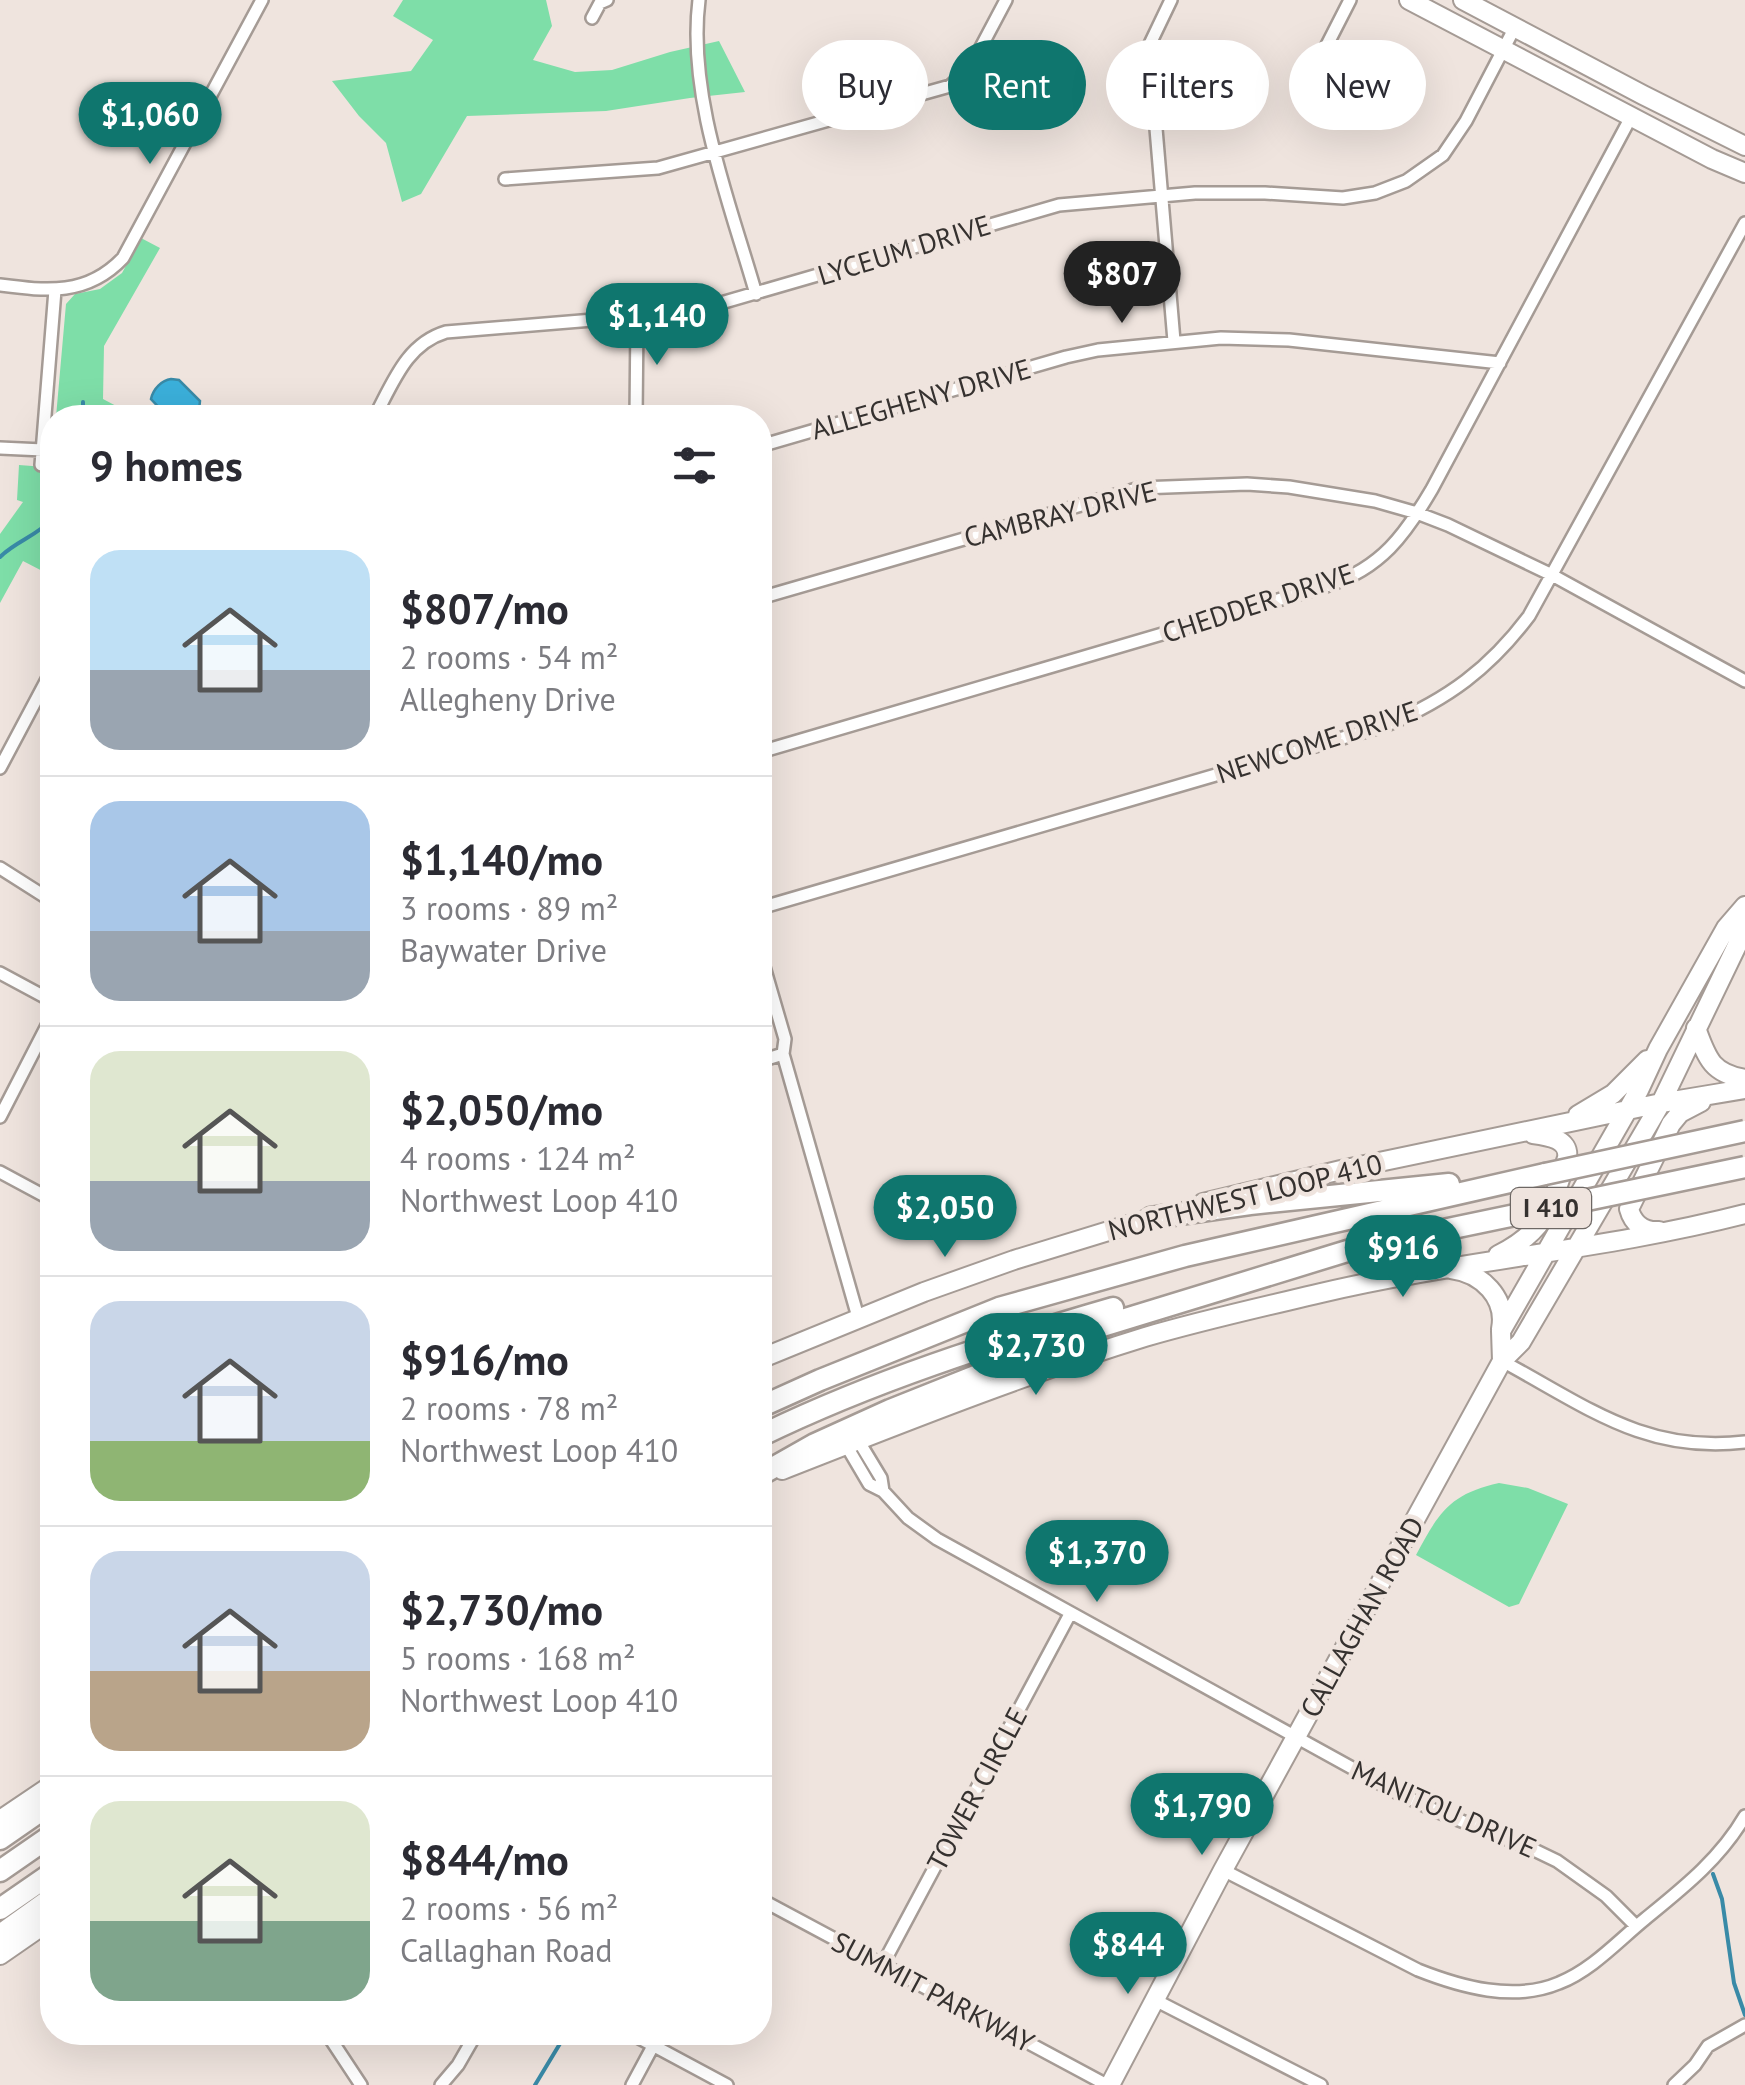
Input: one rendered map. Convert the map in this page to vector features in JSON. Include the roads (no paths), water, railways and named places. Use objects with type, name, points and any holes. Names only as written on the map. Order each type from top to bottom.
[{"type":"highway","name":"I 410","points":[[772,1402],[999,1308],[1185,1256],[1745,1132]]},
{"type":"highway","name":"I 410","points":[[772,1430],[812,1410],[1007,1340],[1225,1276],[1745,1167]]},
{"type":"highway","points":[[1150,1218],[1545,1174]]},
{"type":"highway","points":[[772,1471],[815,1444],[890,1410],[1096,1328],[1357,1248]]},
{"type":"highway","points":[[0,1839],[40,1811]]},
{"type":"highway","points":[[0,1872],[40,1844]]},
{"type":"highway","points":[[0,1908],[40,1881]]},
{"type":"highway","points":[[0,1934],[40,1906]]},
{"type":"main road","points":[[1409,0],[1745,173]]},
{"type":"main road","points":[[1464,0],[1745,146]]},
{"type":"main road","points":[[1501,1331],[1628,1110],[1726,928],[1745,906]]},
{"type":"main road","name":"CALLAGHAN ROAD","points":[[1108,2085],[1502,1362],[1520,1342],[1661,1103],[1745,920]]},
{"type":"main road","points":[[1696,1028],[1710,1061],[1719,1071],[1745,1079]]},
{"type":"main road","points":[[1554,1126],[1612,1094],[1658,1049]]},
{"type":"main road","name":"NORTHWEST LOOP 410","points":[[772,1354],[1014,1260],[1150,1218],[1270,1186],[1661,1103],[1745,1089]]},
{"type":"main road","points":[[1686,1229],[1644,1230],[1631,1217],[1629,1209],[1671,1124],[1680,1113],[1719,1093]]},
{"type":"main road","points":[[1484,1262],[1518,1245],[1536,1230],[1551,1206],[1568,1158],[1566,1146],[1558,1140],[1520,1133]]},
{"type":"main road","points":[[772,1473],[1041,1371],[1148,1336],[1324,1292],[1441,1268],[1686,1229],[1745,1214]]},
{"type":"main road","points":[[1441,1268],[1464,1271],[1486,1285],[1501,1305],[1502,1362]]},
{"type":"main road","points":[[0,1820],[40,1793]]},
{"type":"main road","points":[[0,1955],[40,1927]]},
{"type":"street","points":[[0,285],[55,290],[84,284],[111,270],[123,258],[262,0]]},
{"type":"street","points":[[592,18],[600,3],[607,0]]},
{"type":"street","points":[[699,0],[699,78],[715,153],[756,294]]},
{"type":"street","points":[[505,180],[658,168],[950,86],[970,68],[1006,0]]},
{"type":"street","points":[[1171,0],[1149,46],[1174,341]]},
{"type":"street","points":[[1330,40],[1350,0]]},
{"type":"street","name":"LYCEUM DRIVE","points":[[381,405],[407,358],[420,343],[456,330],[690,312],[1036,211],[1086,202],[1232,192],[1343,198],[1391,188],[1443,155],[1466,121],[1515,27]]},
{"type":"street","name":"CHEDDER DRIVE","points":[[772,748],[1342,581],[1379,559],[1417,513],[1631,117]]},
{"type":"street","name":"NEWCOME DRIVE","points":[[772,904],[1387,725],[1468,682],[1511,640],[1529,616],[1745,223]]},
{"type":"street","points":[[46,405],[55,290]]},
{"type":"street","points":[[636,405],[637,317]]},
{"type":"street","name":"ALLEGHENY DRIVE","points":[[772,443],[1066,357],[1174,341],[1290,340],[1500,363]]},
{"type":"street","points":[[0,448],[40,450]]},
{"type":"street","name":"CAMBRAY DRIVE","points":[[772,595],[1140,488],[1246,484],[1290,487],[1375,501],[1417,513],[1495,546],[1745,681]]},
{"type":"street","points":[[0,768],[40,693]]},
{"type":"street","points":[[0,868],[40,893]]},
{"type":"street","points":[[0,973],[40,995]]},
{"type":"street","points":[[772,1003],[858,1318]]},
{"type":"street","points":[[0,1117],[40,1039]]},
{"type":"street","points":[[772,1057],[783,1054]]},
{"type":"street","points":[[0,1172],[40,1194]]},
{"type":"street","points":[[1502,1362],[1640,1433],[1685,1444],[1745,1442]]},
{"type":"street","name":"MANITOU DRIVE","points":[[852,1442],[869,1484],[883,1491],[922,1529],[1392,1790],[1557,1861],[1606,1896],[1636,1926]]},
{"type":"street","name":"TOWER CIRCLE","points":[[883,1964],[1070,1614]]},
{"type":"street","points":[[1223,1870],[1446,1981],[1482,1989],[1534,1990],[1561,1983],[1588,1967],[1702,1871],[1745,1816]]},
{"type":"street","name":"SUMMIT PARKWAY","points":[[772,1904],[1108,2085]]},
{"type":"street","points":[[1154,1999],[1321,2085]]},
{"type":"street","points":[[1674,2085],[1708,2046],[1745,2025]]},
{"type":"street","points":[[335,2045],[361,2085]]},
{"type":"street","points":[[442,2085],[470,2045]]},
{"type":"street","points":[[632,2085],[653,2046],[726,2085]]},
{"type":"water","points":[[179,380],[200,405],[157,405],[151,399],[164,381]]},
{"type":"waterway","points":[[0,557],[40,530]]},
{"type":"waterway","points":[[1713,1874],[1722,1899],[1734,1983],[1745,2015]]},
{"type":"waterway","points":[[535,2085],[559,2045]]}]
